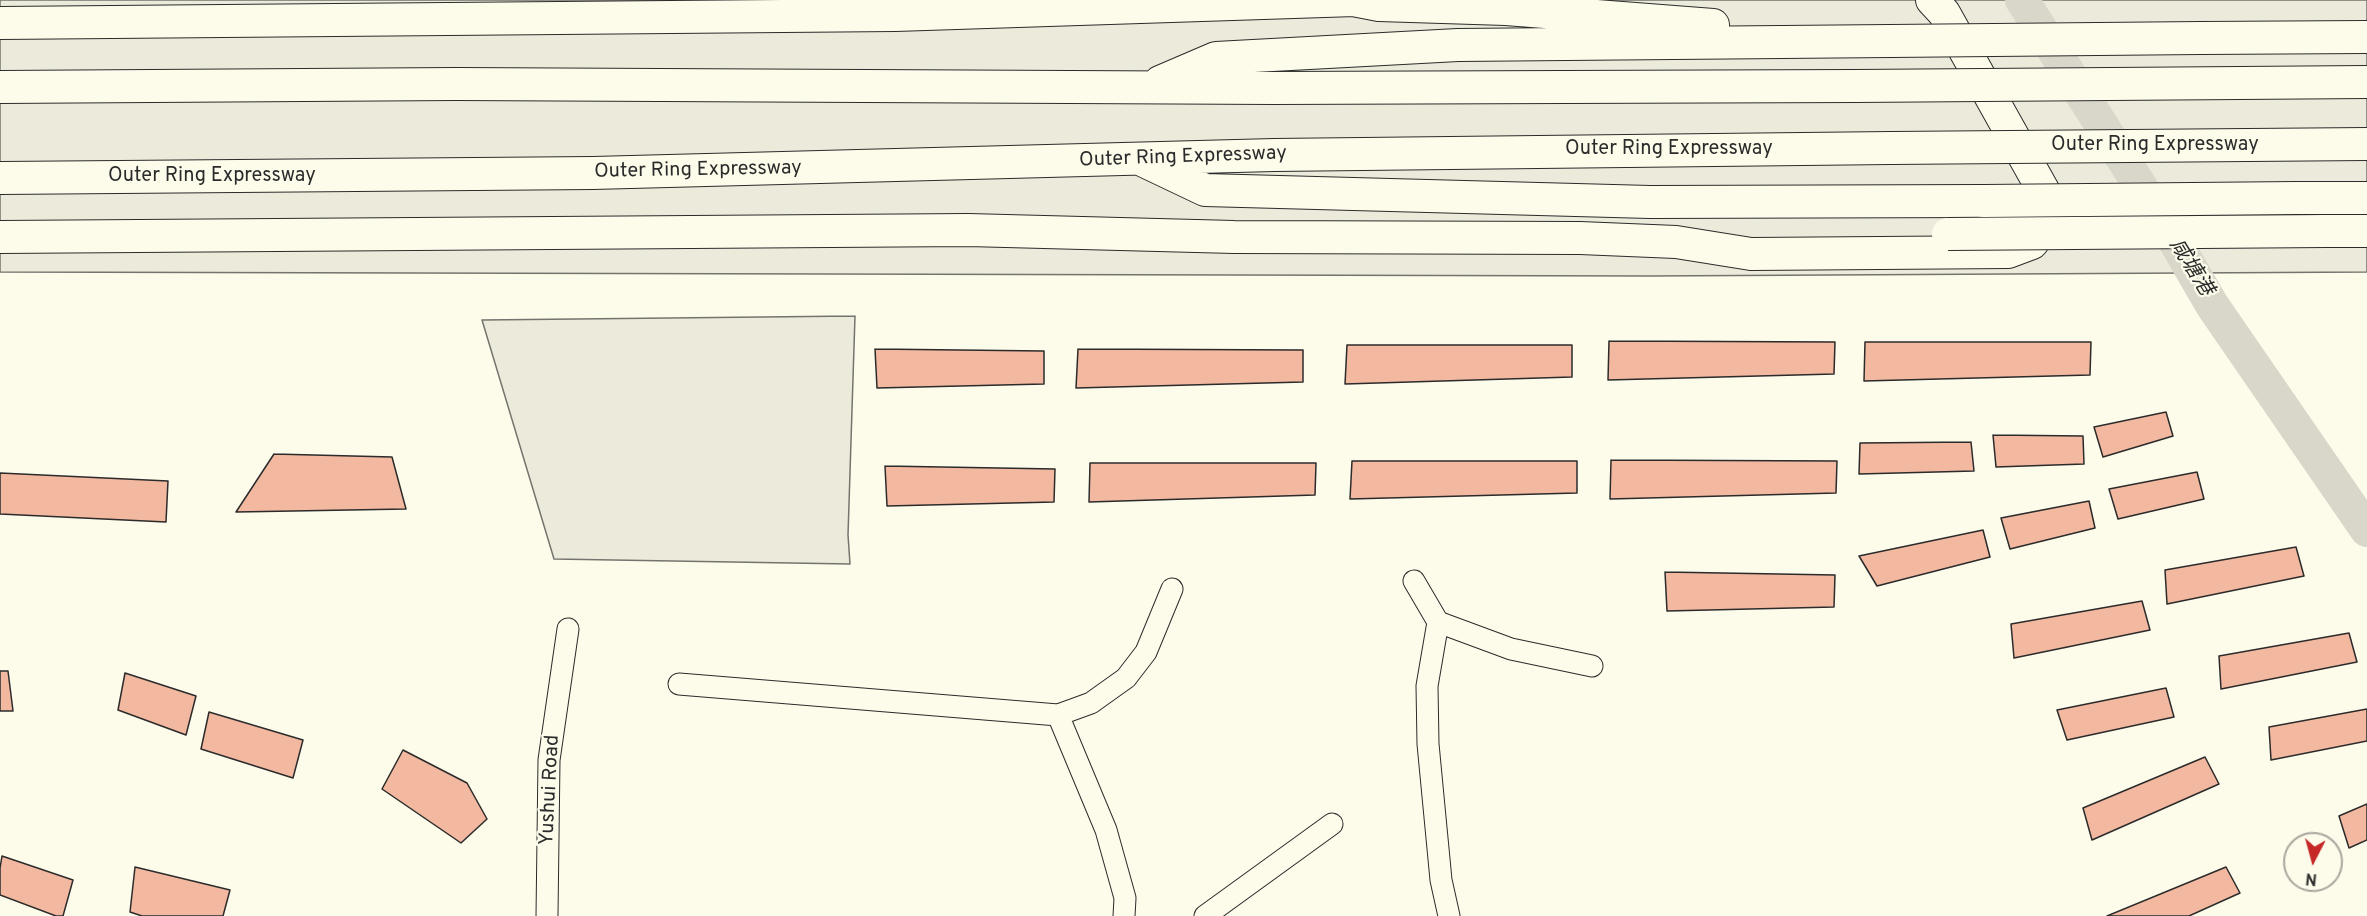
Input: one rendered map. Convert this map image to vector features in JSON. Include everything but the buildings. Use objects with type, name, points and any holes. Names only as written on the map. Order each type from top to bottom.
[{"type":"highway","points":[[0,22],[895,15],[1354,0],[1379,5],[1497,8],[1717,25],[1778,42]]},
{"type":"highway","points":[[0,237],[922,230],[1245,237],[1580,238],[1676,242],[1751,254],[2008,252],[2032,243],[2048,221],[2048,199],[1944,13],[1932,0]]},
{"type":"highway","points":[[1149,87],[1216,58],[1458,45],[2367,37]]},
{"type":"highway","points":[[0,87],[515,84],[1546,88],[2367,82]]},
{"type":"highway","name":"Outer Ring Expressway","points":[[0,178],[616,173],[1411,153],[2367,144]]},
{"type":"highway","points":[[1138,159],[1205,190],[1586,201],[1793,203],[2367,198]]},
{"type":"highway","points":[[1586,201],[1735,235]]},
{"type":"highway","points":[[1676,242],[1735,235],[2367,231]]},
{"type":"street","points":[[1413,581],[1438,622],[1511,649],[1592,666]]},
{"type":"street","points":[[679,684],[1058,715],[1091,703],[1126,678],[1146,652],[1172,589]]},
{"type":"street","points":[[1438,622],[1427,686],[1428,744],[1441,880],[1449,916]]},
{"type":"street","name":"Yushui Road","points":[[547,916],[549,760],[568,629]]},
{"type":"street","points":[[1058,715],[1106,830],[1125,898],[1124,916]]},
{"type":"street","points":[[1205,916],[1332,824]]},
{"type":"shaded area","points":[[0,0],[2367,0],[2367,272],[1649,276],[0,272]]},
{"type":"shaded area","points":[[855,316],[848,535],[850,564],[554,559],[482,320]]},
{"type":"waterway","name":"咸塘港","points":[[2022,0],[2172,236],[2212,305],[2367,530]]}]
